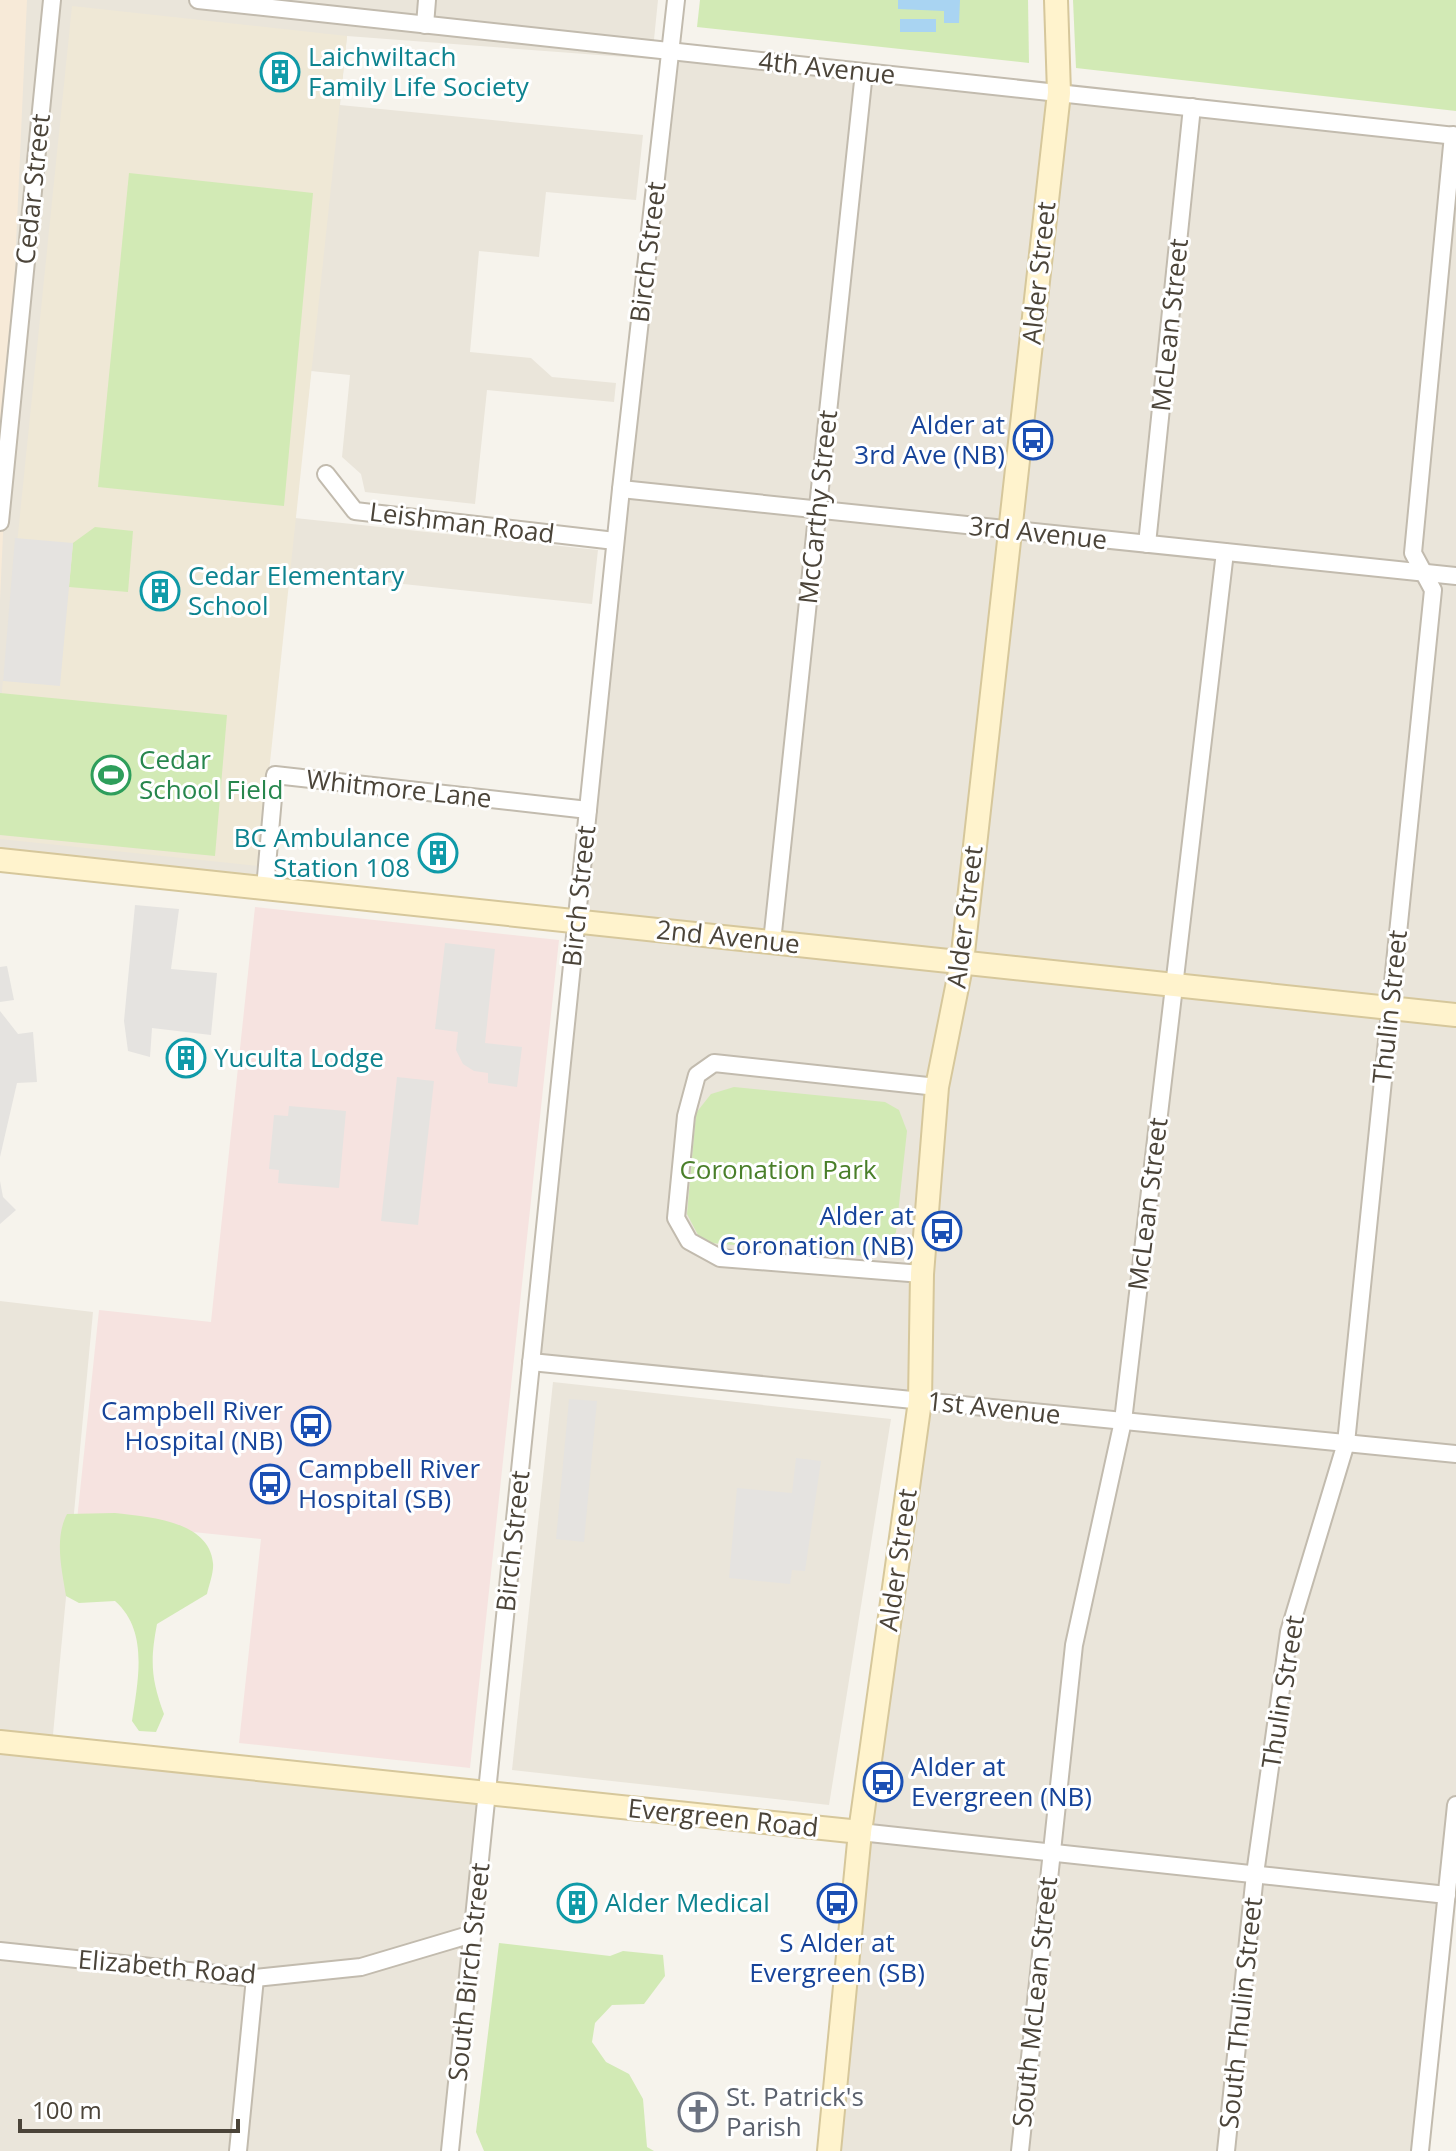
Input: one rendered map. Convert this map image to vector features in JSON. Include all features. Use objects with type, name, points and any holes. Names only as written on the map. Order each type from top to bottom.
[{"type":"street","name":"Cedar Street","points":[[0,522],[52,0]]},
{"type":"street","name":"4th Avenue","points":[[198,0],[1455,136]]},
{"type":"street","points":[[425,25],[427,0]]},
{"type":"street","name":"Birch Street","points":[[487,1793],[615,541],[676,0]]},
{"type":"street","name":"Alder Street","points":[[829,2151],[860,1832],[920,1401],[922,1274],[937,1087],[962,962],[1059,93],[1056,0]]},
{"type":"street","name":"McCarthy Street","points":[[772,942],[864,72]]},
{"type":"street","name":"McLean Street","points":[[1147,544],[1192,107]]},
{"type":"street","name":"Thulin Street","points":[[1255,1874],[1289,1632],[1346,1443],[1433,590],[1413,553],[1455,136]]},
{"type":"street","name":"Leishman Road","points":[[326,474],[355,511],[615,541]]},
{"type":"street","name":"3rd Avenue","points":[[621,489],[1456,576]]},
{"type":"street","name":"McLean Street","points":[[1050,1852],[1074,1645],[1123,1421],[1225,552]]},
{"type":"street","name":"Whitmore Lane","points":[[265,888],[275,775],[588,810]]},
{"type":"street","name":"2nd Avenue","points":[[0,860],[1456,1015]]},
{"type":"street","points":[[922,1274],[720,1258],[689,1241],[676,1218],[686,1116],[697,1075],[714,1063],[937,1087]]},
{"type":"street","name":"1st Avenue","points":[[531,1362],[1456,1454]]},
{"type":"street","name":"Evergreen Road","points":[[0,1742],[1447,1895]]},
{"type":"street","name":"South Birch Street","points":[[450,2151],[487,1793]]},
{"type":"street","points":[[1420,2151],[1456,1805]]},
{"type":"street","name":"South McLean Street","points":[[1020,2151],[1050,1852]]},
{"type":"street","name":"South Thulin Street","points":[[1226,2151],[1255,1874]]},
{"type":"street","name":"Elizabeth Road","points":[[0,1951],[255,1978],[361,1967],[472,1934]]},
{"type":"street","points":[[238,2151],[255,1978]]},
{"type":"shaded area","points":[[0,0],[658,0],[652,59],[347,36],[340,105],[643,135],[636,200],[546,192],[539,257],[479,251],[470,352],[531,358],[552,377],[616,383],[614,402],[487,390],[475,504],[365,492],[361,474],[342,457],[350,375],[311,371],[295,518],[598,550],[592,604],[289,572],[255,883],[0,872]]},
{"type":"shaded area","points":[[0,0],[27,0],[0,601]]},
{"type":"shaded area","points":[[72,6],[347,36],[259,866],[0,839],[0,710]]},
{"type":"shaded area","points":[[671,51],[1456,137],[1456,1803],[1420,2151],[831,2151],[920,1401],[531,1362]]},
{"type":"shaded area","points":[[15,538],[73,543],[60,686],[3,681]]},
{"type":"shaded area","points":[[135,905],[179,909],[171,969],[217,973],[211,1035],[152,1028],[150,1057],[128,1051],[124,1021]]},
{"type":"shaded area","points":[[255,907],[559,940],[470,1768],[239,1743],[261,1539],[77,1520],[99,1310],[211,1322]]},
{"type":"shaded area","points":[[445,943],[495,949],[485,1043],[522,1047],[517,1087],[488,1083],[488,1073],[474,1071],[463,1064],[456,1050],[458,1032],[435,1029]]},
{"type":"shaded area","points":[[7,966],[14,1000],[0,1002],[0,967]]},
{"type":"shaded area","points":[[0,1011],[18,1034],[33,1032],[37,1082],[17,1083],[0,1157]]},
{"type":"shaded area","points":[[397,1077],[434,1081],[418,1225],[381,1221]]},
{"type":"shaded area","points":[[289,1106],[346,1111],[339,1188],[278,1183],[279,1170],[269,1169],[274,1115],[288,1116]]},
{"type":"shaded area","points":[[0,1181],[3,1197],[16,1210],[0,1224]]},
{"type":"shaded area","points":[[0,1301],[93,1312],[52,1745],[0,1739]]},
{"type":"shaded area","points":[[553,1382],[891,1419],[829,1805],[512,1770]]},
{"type":"shaded area","points":[[569,1399],[597,1401],[584,1542],[556,1539]]},
{"type":"shaded area","points":[[796,1458],[821,1461],[805,1571],[792,1570],[790,1584],[729,1578],[737,1488],[792,1493]]},
{"type":"shaded area","points":[[0,1742],[487,1793],[447,2151],[0,2151]]},
{"type":"green space","points":[[700,0],[1028,0],[1029,63],[697,27]]},
{"type":"green space","points":[[1073,0],[1456,0],[1456,111],[1076,68]]},
{"type":"green space","points":[[129,173],[313,193],[284,506],[98,487]]},
{"type":"green space","points":[[95,527],[133,531],[128,592],[69,587],[73,543]]},
{"type":"green space","name":"Cedar School Field","points":[[0,693],[227,715],[215,856],[0,835]]},
{"type":"green space","name":"Coronation Park","points":[[734,1087],[885,1102],[899,1110],[907,1131],[896,1232],[886,1249],[867,1256],[711,1243],[698,1235],[687,1214],[696,1113],[711,1094]]},
{"type":"green space","points":[[115,1513],[159,1519],[189,1529],[209,1549],[213,1563],[207,1594],[157,1624],[153,1670],[164,1714],[156,1732],[139,1731],[132,1721],[138,1657],[137,1641],[126,1613],[115,1601],[79,1603],[66,1596],[60,1544],[67,1514]]},
{"type":"green space","points":[[499,1943],[610,1956],[623,1951],[663,1955],[665,1976],[644,2004],[612,2005],[595,2023],[592,2042],[606,2062],[629,2074],[643,2099],[647,2147],[654,2151],[484,2151],[476,2132]]},
{"type":"water","points":[[898,0],[960,0],[959,23],[944,23],[944,11],[898,9]]},
{"type":"water","points":[[900,19],[936,19],[936,32],[900,32]]},
{"type":"place","name":"Laichwiltach Family Life Society","points":[[280,72]]},
{"type":"place","name":"Alder at 3rd Ave (NB)","points":[[1033,440]]},
{"type":"place","name":"Cedar Elementary School","points":[[160,591]]},
{"type":"place","name":"Cedar School Field","points":[[111,775]]},
{"type":"place","name":"BC Ambulance Station 108","points":[[438,853]]},
{"type":"place","name":"Yuculta Lodge","points":[[186,1058]]},
{"type":"place","name":"Alder at Coronation (NB)","points":[[942,1231]]},
{"type":"place","name":"Campbell River Hospital (NB)","points":[[311,1426]]},
{"type":"place","name":"Campbell River Hospital (SB)","points":[[270,1484]]},
{"type":"place","name":"Alder at Evergreen (NB)","points":[[883,1782]]},
{"type":"place","name":"Alder Medical","points":[[577,1903]]},
{"type":"place","name":"S Alder at Evergreen (SB)","points":[[837,1903]]},
{"type":"place","name":"St. Patrick's Parish","points":[[698,2112]]}]
